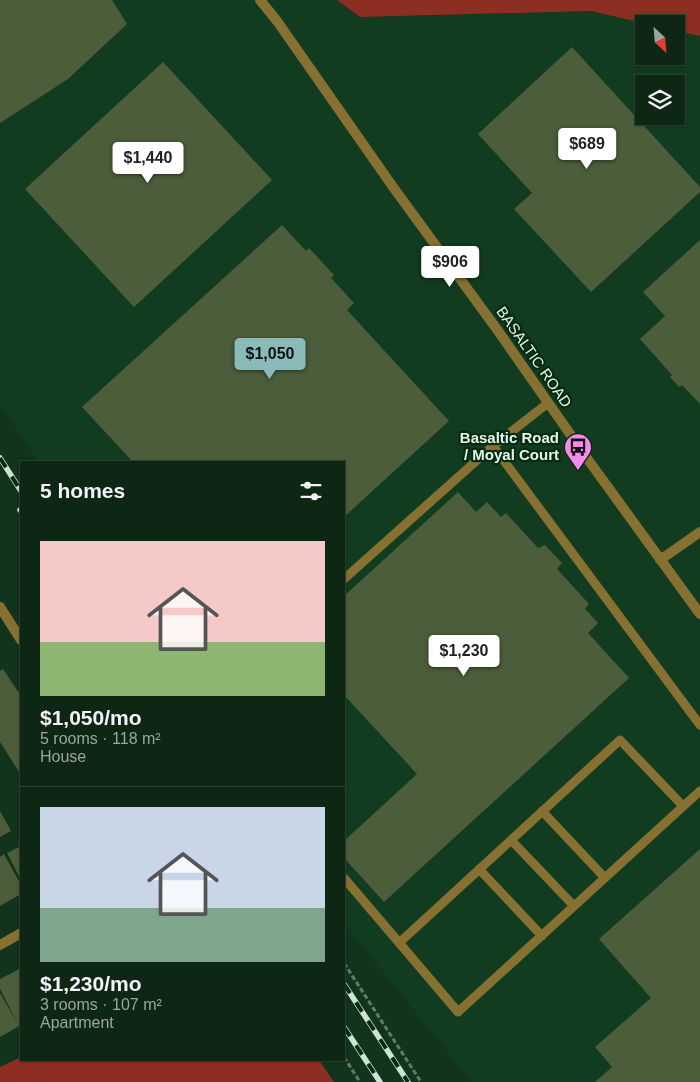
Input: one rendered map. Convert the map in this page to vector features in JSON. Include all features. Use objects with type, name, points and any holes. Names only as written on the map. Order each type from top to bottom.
[{"type":"street","name":"BASALTIC ROAD","points":[[260,0],[277,21],[392,187],[700,614]]},
{"type":"street","points":[[660,560],[700,532]]},
{"type":"street","points":[[0,607],[20,638]]},
{"type":"street","points":[[0,945],[20,934]]},
{"type":"lane","points":[[345,578],[493,446],[548,403]]},
{"type":"lane","points":[[493,446],[700,725]]},
{"type":"lane","points":[[399,942],[620,740],[683,806]]},
{"type":"lane","points":[[345,879],[458,1012],[700,791]]},
{"type":"lane","points":[[542,812],[605,878]]},
{"type":"lane","points":[[511,840],[574,906]]},
{"type":"lane","points":[[479,869],[542,936]]},
{"type":"path","points":[[345,966],[421,1082]]},
{"type":"path","points":[[345,1059],[360,1082]]},
{"type":"shaded area","points":[[0,0],[337,0],[360,17],[591,11],[635,21],[635,65],[685,65],[685,33],[700,36],[700,1082],[472,1082],[345,924],[345,461],[37,461],[0,405]]},
{"type":"shaded area","points":[[337,0],[700,0],[700,36],[685,33],[685,15],[635,15],[635,21],[591,11],[360,17]]},
{"type":"shaded area","points":[[20,1057],[20,1061],[320,1061],[334,1082],[0,1082],[0,1067]]},
{"type":"building","points":[[0,0],[112,0],[127,24],[68,79],[0,123]]},
{"type":"building","points":[[572,47],[635,116],[635,125],[643,125],[700,187],[700,192],[591,292],[514,209],[532,193],[478,134]]},
{"type":"building","points":[[163,62],[272,180],[134,307],[25,189]]},
{"type":"building","points":[[282,225],[306,251],[309,248],[334,275],[331,278],[354,303],[347,310],[449,421],[345,516],[345,461],[132,461],[82,407]]},
{"type":"building","points":[[700,240],[700,404],[682,385],[679,387],[670,377],[672,375],[640,339],[665,316],[643,292]]},
{"type":"building","points":[[458,492],[476,512],[487,502],[501,517],[506,513],[538,548],[545,545],[562,563],[557,569],[589,604],[585,609],[598,623],[588,633],[629,678],[384,902],[345,859],[345,840],[417,774],[345,696],[345,595]]},
{"type":"building","points":[[3,669],[20,694],[20,773],[0,742],[0,671]]},
{"type":"building","points":[[0,811],[11,831],[0,837]]},
{"type":"building","points":[[20,846],[20,878],[7,853]]},
{"type":"building","points":[[700,849],[700,1082],[595,1082],[612,1067],[595,1047],[651,998],[599,939]]},
{"type":"building","points":[[4,854],[20,883],[20,895],[0,906],[0,857]]},
{"type":"building","points":[[20,969],[20,1026],[0,1037],[0,993],[18,1024],[0,989],[0,979]]},
{"type":"railway","points":[[0,458],[20,489]]},
{"type":"railway","points":[[345,986],[408,1082]]},
{"type":"railway","points":[[345,1029],[380,1082]]},
{"type":"place","name":"Basaltic Road / Moyal Court","points":[[578,471]]}]
